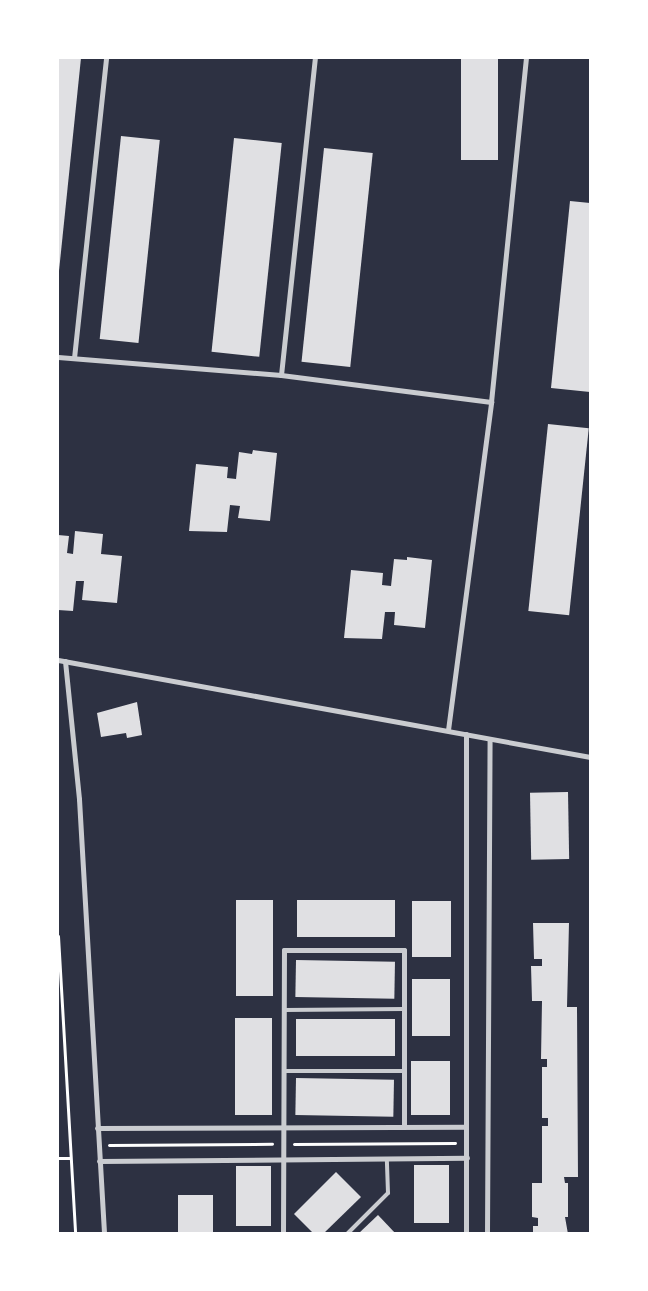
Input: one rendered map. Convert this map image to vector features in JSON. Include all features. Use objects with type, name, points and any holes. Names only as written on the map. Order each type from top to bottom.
[{"type":"street","points":[[74,358],[106,58]]},
{"type":"street","points":[[281,376],[315,58]]},
{"type":"street","points":[[448,730],[490,402],[526,58]]},
{"type":"street","points":[[58,357],[281,376],[490,402]]},
{"type":"street","points":[[58,660],[590,757]]},
{"type":"street","points":[[65,661],[79,799],[104,1234]]},
{"type":"street","points":[[466,734],[464,875],[466,1234]]},
{"type":"street","points":[[488,1234],[490,739]]},
{"type":"street","points":[[283,1234],[284,950],[404,950],[404,1127]]},
{"type":"street","points":[[97,1128],[466,1127]]},
{"type":"street","points":[[99,1161],[467,1158]]},
{"type":"lane","points":[[284,1010],[404,1009]]},
{"type":"lane","points":[[284,1071],[404,1071]]},
{"type":"lane","points":[[347,1234],[388,1193],[387,1159]]},
{"type":"path","points":[[58,936],[75,1234]]},
{"type":"path","points":[[58,1158],[70,1158]]},
{"type":"building","points":[[58,58],[81,58],[59,271],[58,271]]},
{"type":"building","points":[[461,58],[498,58],[498,160],[461,160]]},
{"type":"building","points":[[121,136],[160,140],[138,343],[100,339]]},
{"type":"building","points":[[234,138],[282,143],[259,357],[212,352]]},
{"type":"building","points":[[324,148],[373,153],[350,367],[302,362]]},
{"type":"building","points":[[570,201],[590,203],[590,392],[551,388]]},
{"type":"building","points":[[548,424],[589,428],[569,615],[528,611]]},
{"type":"building","points":[[253,450],[277,453],[270,521],[238,518],[240,506],[230,505],[227,532],[189,531],[196,464],[228,467],[227,478],[236,479],[239,452],[252,454]]},
{"type":"building","points":[[75,531],[103,534],[101,554],[122,556],[117,603],[82,600],[84,581],[76,581],[73,611],[58,610],[58,535],[69,536],[67,553],[73,554]]},
{"type":"building","points":[[407,557],[432,560],[425,628],[394,625],[395,612],[385,612],[382,639],[344,638],[351,570],[383,573],[382,585],[391,586],[394,559],[407,560]]},
{"type":"building","points":[[137,702],[142,735],[127,738],[126,733],[101,737],[97,713]]},
{"type":"building","points":[[568,792],[569,859],[531,860],[530,793]]},
{"type":"building","points":[[236,900],[273,900],[273,996],[236,996]]},
{"type":"building","points":[[297,900],[395,900],[395,937],[297,937]]},
{"type":"building","points":[[412,901],[451,901],[451,957],[412,957]]},
{"type":"building","points":[[533,923],[569,923],[567,1007],[577,1007],[578,1177],[564,1177],[565,1183],[568,1183],[568,1217],[565,1217],[568,1234],[533,1234],[533,1226],[538,1226],[538,1218],[532,1217],[532,1183],[542,1183],[542,1126],[548,1126],[548,1118],[542,1118],[542,1067],[547,1067],[547,1059],[541,1059],[542,1001],[532,1001],[531,966],[542,966],[542,959],[534,959]]},
{"type":"building","points":[[296,960],[395,962],[394,999],[295,997]]},
{"type":"building","points":[[412,979],[450,979],[450,1036],[412,1036]]},
{"type":"building","points":[[235,1018],[272,1018],[272,1115],[235,1115]]},
{"type":"building","points":[[296,1019],[395,1019],[395,1056],[296,1056]]},
{"type":"building","points":[[411,1061],[450,1061],[450,1115],[411,1115]]},
{"type":"building","points":[[296,1078],[394,1080],[393,1117],[295,1115]]},
{"type":"building","points":[[414,1165],[449,1165],[449,1223],[414,1223]]},
{"type":"building","points":[[236,1166],[271,1166],[271,1226],[236,1226]]},
{"type":"building","points":[[336,1172],[361,1197],[323,1234],[314,1234],[294,1214]]},
{"type":"building","points":[[178,1195],[213,1195],[213,1234],[178,1234]]},
{"type":"building","points":[[378,1215],[396,1234],[358,1234]]}]
